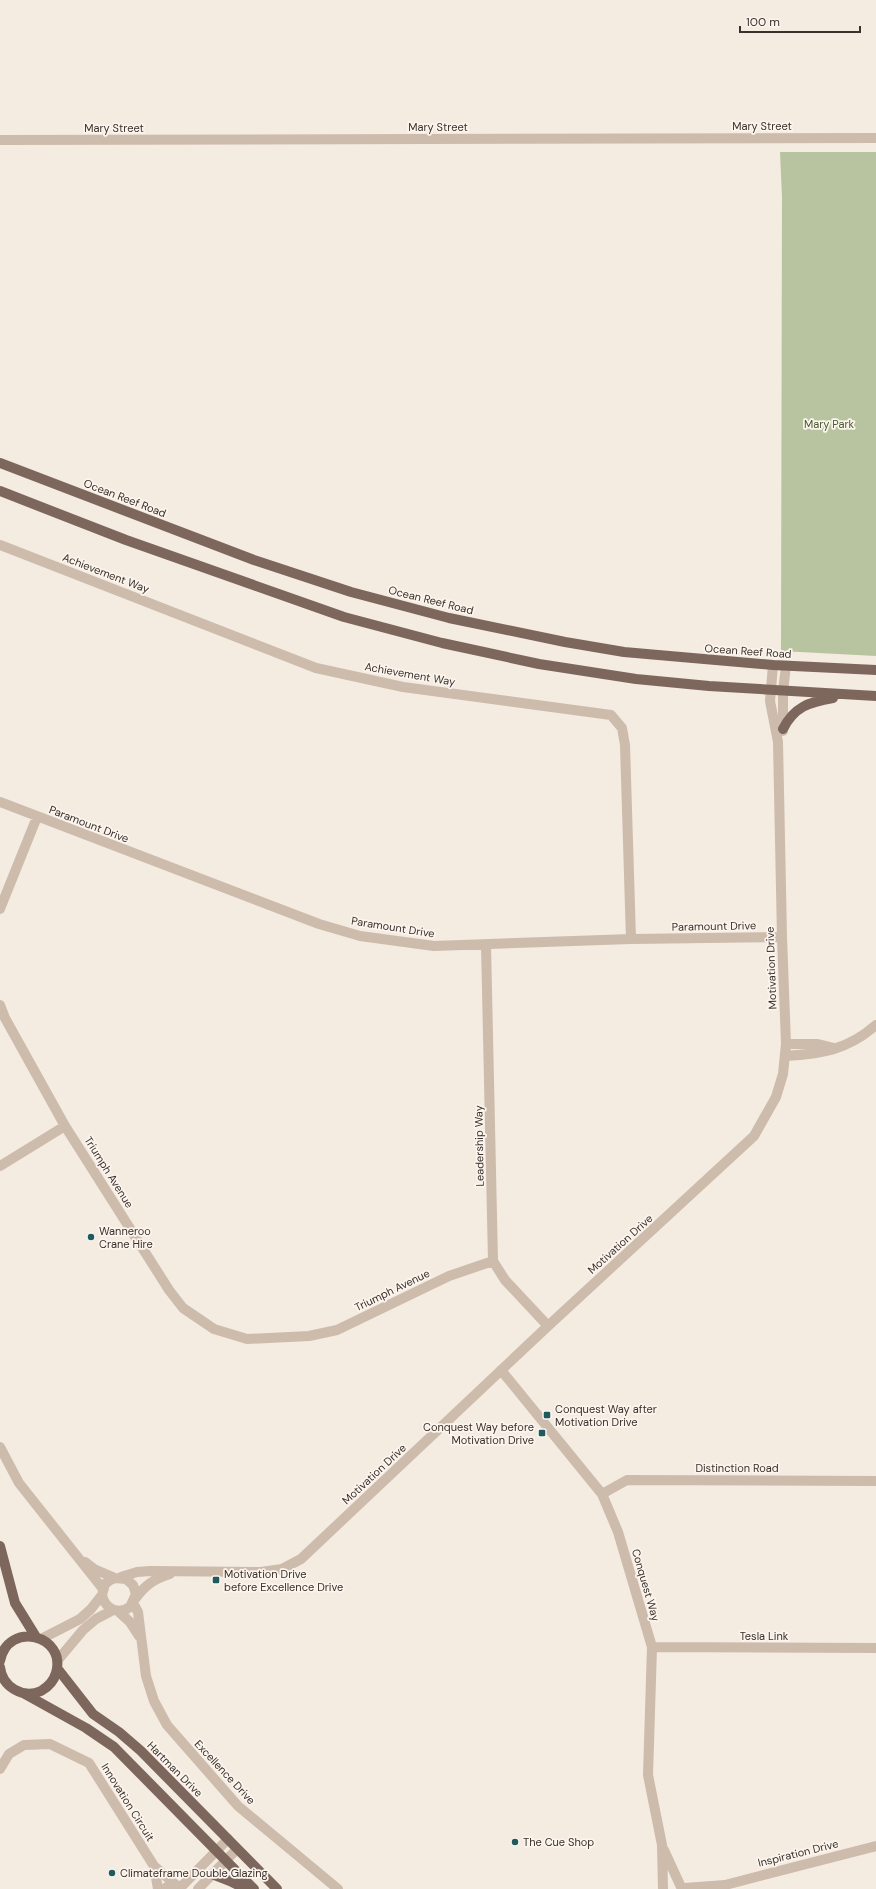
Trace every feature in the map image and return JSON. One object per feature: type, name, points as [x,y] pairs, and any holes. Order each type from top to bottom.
[{"type":"main road","name":"Ocean Reef Road","points":[[0,463],[254,560],[351,592],[449,618],[631,653],[786,666],[876,670]]},
{"type":"main road","points":[[2,492],[126,540],[344,617],[442,644],[539,664],[636,678],[709,686],[876,696]]},
{"type":"main road","points":[[783,729],[789,718],[804,706],[817,701],[854,695]]},
{"type":"main road","points":[[0,1546],[15,1603],[39,1638]]},
{"type":"main road","points":[[0,1656],[4,1649],[15,1639],[22,1637],[39,1638]]},
{"type":"main road","name":"Hartman Drive","points":[[39,1638],[49,1644],[55,1652],[57,1665],[93,1714],[119,1732],[141,1751],[277,1889]]},
{"type":"main road","points":[[23,1693],[32,1693],[45,1688],[54,1677],[57,1665]]},
{"type":"main road","points":[[0,1667],[6,1682],[16,1691],[23,1693],[76,1722],[114,1747],[254,1889]]},
{"type":"main road","points":[[212,1874],[230,1880],[246,1889]]},
{"type":"street","name":"Mary Street","points":[[0,140],[876,138]]},
{"type":"street","name":"Achievement Way","points":[[0,545],[316,668],[403,686],[611,715],[622,728],[625,746],[631,939]]},
{"type":"street","name":"Motivation Drive","points":[[118,1577],[144,1571],[261,1572],[282,1569],[301,1559],[548,1326],[754,1136],[776,1097],[783,1074],[786,1044],[778,742],[771,707],[770,690],[773,665]]},
{"type":"street","name":"Motivation Drive","points":[[778,742],[783,729],[783,691],[786,666]]},
{"type":"street","name":"Paramount Drive","points":[[0,802],[319,924],[360,936],[434,946],[631,939],[782,937]]},
{"type":"street","points":[[0,909],[37,817]]},
{"type":"street","name":"Leadership Way","points":[[486,945],[494,1261],[504,1280],[548,1326]]},
{"type":"street","name":"Triumph Avenue","points":[[0,1004],[4,1018],[66,1126],[169,1290],[183,1308],[214,1329],[247,1339],[309,1336],[337,1330],[448,1276],[494,1261]]},
{"type":"street","points":[[785,1056],[818,1054],[852,1043],[876,1025]]},
{"type":"street","points":[[786,1044],[818,1044],[834,1048]]},
{"type":"street","points":[[0,1166],[66,1126]]},
{"type":"street","name":"Conquest Way","points":[[501,1370],[602,1494],[618,1532],[652,1647],[648,1775],[662,1845],[664,1889]]},
{"type":"street","points":[[0,1447],[19,1483],[79,1558],[102,1592],[105,1604],[116,1610]]},
{"type":"street","name":"Distinction Road","points":[[602,1494],[627,1480],[876,1481]]},
{"type":"street","points":[[57,1665],[83,1630],[96,1619],[116,1610],[126,1609],[134,1601],[136,1594],[133,1585],[126,1579],[94,1569],[79,1558]]},
{"type":"street","name":"Motivation Drive","points":[[134,1601],[145,1586],[152,1581],[178,1571]]},
{"type":"street","points":[[39,1638],[80,1619],[91,1609],[102,1592],[105,1584],[118,1577]]},
{"type":"street","name":"Excellence Drive","points":[[134,1601],[138,1612],[140,1640],[146,1676],[154,1701],[167,1725],[238,1806],[338,1889]]},
{"type":"street","name":"Excellence Drive","points":[[116,1610],[134,1627],[140,1640]]},
{"type":"street","name":"Tesla Link","points":[[652,1647],[876,1648]]},
{"type":"street","name":"Innovation Circuit","points":[[0,1769],[9,1754],[24,1745],[50,1744],[89,1763],[154,1866],[181,1886]]},
{"type":"street","points":[[164,1889],[170,1885],[181,1886],[228,1839]]},
{"type":"street","name":"Conquest Way","points":[[662,1845],[684,1888]]},
{"type":"street","name":"Inspiration Drive","points":[[664,1889],[674,1886],[684,1888],[721,1887],[876,1846]]},
{"type":"street","points":[[198,1889],[237,1848]]},
{"type":"street","name":"Innovation Circuit","points":[[154,1866],[158,1889]]},
{"type":"green space","name":"Mary Park","points":[[780,152],[876,152],[876,656],[781,651],[782,197]]},
{"type":"place","name":"Wanneroo Crane Hire","points":[[91,1237]]},
{"type":"place","name":"Conquest Way after Motivation Drive","points":[[547,1415]]},
{"type":"place","name":"Conquest Way before Motivation Drive","points":[[542,1433]]},
{"type":"place","name":"Motivation Drive before Excellence Drive","points":[[216,1580]]},
{"type":"place","name":"The Cue Shop","points":[[515,1842]]},
{"type":"place","name":"Climateframe Double Glazing","points":[[112,1873]]}]
